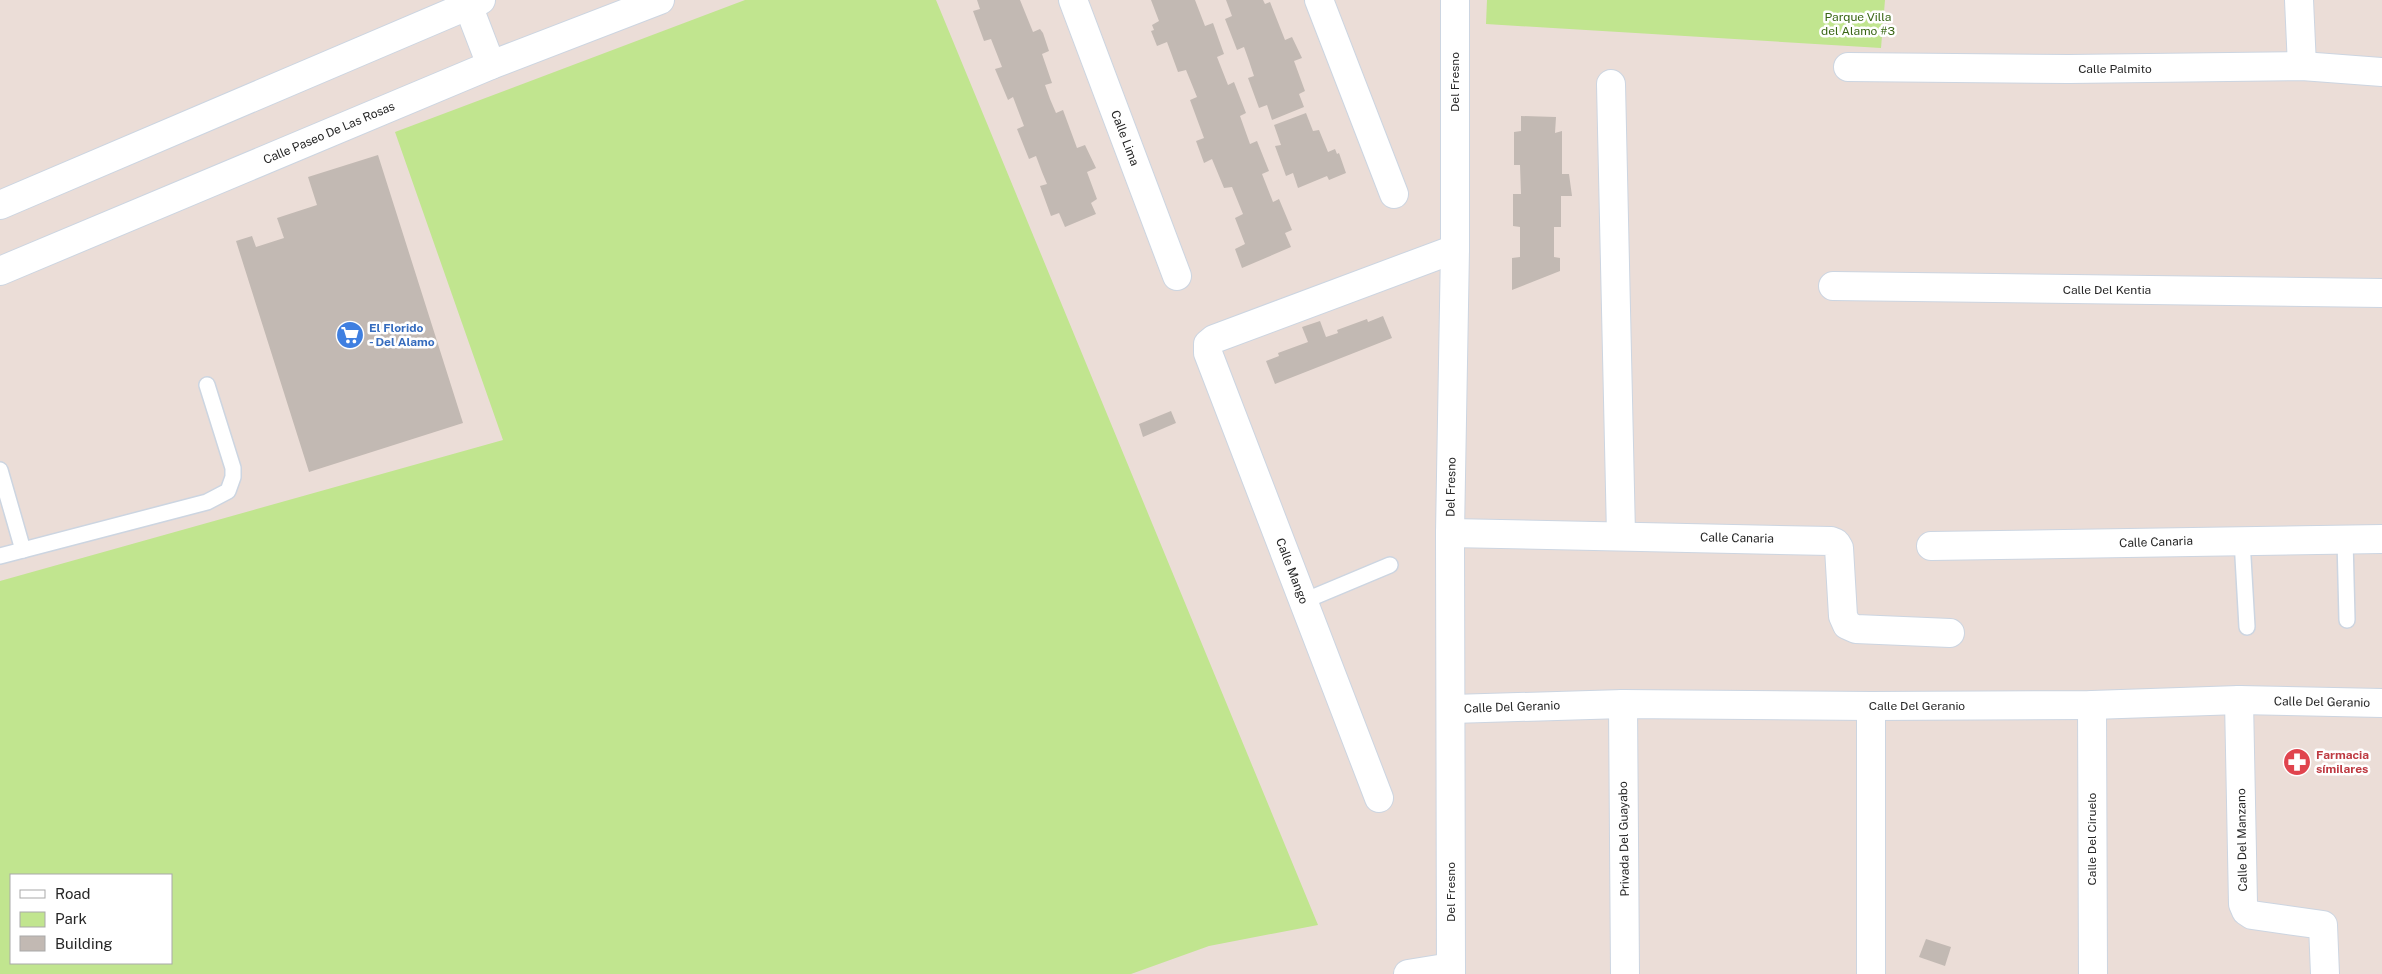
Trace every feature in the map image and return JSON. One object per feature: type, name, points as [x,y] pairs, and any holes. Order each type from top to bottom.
[{"type":"street","name":"Calle Paseo De Las Rosas","points":[[0,271],[491,65],[660,0]]},
{"type":"street","name":"Calle Lima","points":[[1073,0],[1177,276]]},
{"type":"street","points":[[1319,0],[1394,194]]},
{"type":"street","name":"Del Fresno","points":[[1451,970],[1452,709],[1450,533],[1455,0]]},
{"type":"street","points":[[2299,0],[2302,66]]},
{"type":"street","points":[[0,205],[474,3],[491,65]]},
{"type":"street","name":"Calle Palmito","points":[[1848,67],[2069,69],[2302,66],[2382,72]]},
{"type":"street","points":[[1611,84],[1621,535]]},
{"type":"street","name":"Calle Mango","points":[[1379,798],[1208,353],[1208,344],[1214,339],[1454,249]]},
{"type":"street","name":"Calle Del Kentia","points":[[1833,286],[2382,293]]},
{"type":"street","name":"Calle Canaria","points":[[1450,533],[1621,535],[1831,541],[1836,543],[1838,548],[1844,616],[1847,625],[1856,629],[1950,633]]},
{"type":"street","name":"Calle Canaria","points":[[1930,546],[2382,539]]},
{"type":"street","name":"Calle Del Geranio","points":[[1452,709],[1622,704],[2092,705],[2240,700],[2382,704]]},
{"type":"street","name":"Calle Del Manzano","points":[[2240,700],[2243,904],[2246,911],[2252,915],[2323,925],[2325,974]]},
{"type":"street","name":"Privada Del Guayabo","points":[[1622,704],[1625,974]]},
{"type":"street","name":"Calle Del Ciruelo","points":[[2092,705],[2093,974]]},
{"type":"street","points":[[1870,706],[1871,974]]},
{"type":"street","points":[[1408,974],[1451,970]]},
{"type":"lane","points":[[0,556],[207,502],[228,491],[233,477],[233,468],[207,386]]},
{"type":"lane","points":[[0,470],[23,550]]},
{"type":"lane","points":[[2345,539],[2347,620]]},
{"type":"lane","points":[[2242,540],[2247,627]]},
{"type":"lane","points":[[1304,601],[1390,565]]},
{"type":"green space","points":[[745,0],[936,0],[1318,925],[1209,946],[1131,974],[0,974],[0,581],[503,440],[395,132]]},
{"type":"green space","name":"Parque Villa del Alamo #3","points":[[1487,0],[1885,0],[1881,48],[1486,24]]},
{"type":"building","points":[[977,0],[1020,0],[1033,32],[1040,29],[1043,33],[1049,51],[1042,54],[1052,83],[1045,85],[1050,99],[1056,113],[1063,110],[1077,148],[1085,145],[1096,168],[1087,172],[1097,199],[1091,203],[1096,214],[1065,227],[1059,213],[1051,216],[1040,186],[1047,184],[1036,156],[1029,159],[1017,129],[1024,126],[1013,97],[1008,100],[995,69],[1002,67],[991,39],[984,41],[973,11],[980,9]]},
{"type":"building","points":[[1151,0],[1195,0],[1205,26],[1213,23],[1224,54],[1217,57],[1228,85],[1234,82],[1246,113],[1240,116],[1250,144],[1257,141],[1269,171],[1262,174],[1273,202],[1279,199],[1292,230],[1285,233],[1291,247],[1242,268],[1235,249],[1245,244],[1235,218],[1243,214],[1232,187],[1224,188],[1212,159],[1204,163],[1196,141],[1204,138],[1190,100],[1197,97],[1186,70],[1178,72],[1167,42],[1157,46],[1151,31],[1154,30],[1152,25],[1159,21]]},
{"type":"building","points":[[1226,0],[1263,0],[1265,4],[1270,2],[1285,40],[1292,37],[1302,58],[1294,61],[1305,91],[1299,94],[1304,107],[1272,120],[1267,105],[1259,108],[1248,78],[1254,76],[1244,47],[1237,50],[1225,19],[1232,16]]},
{"type":"building","points":[[1306,113],[1313,131],[1319,130],[1328,152],[1335,149],[1337,154],[1339,153],[1346,173],[1329,180],[1327,176],[1298,188],[1293,173],[1286,176],[1275,146],[1281,145],[1274,125]]},
{"type":"building","points":[[1521,116],[1556,117],[1555,133],[1562,131],[1562,174],[1569,174],[1572,196],[1561,196],[1561,227],[1554,227],[1554,257],[1560,258],[1560,271],[1512,290],[1512,258],[1520,257],[1520,227],[1513,226],[1513,194],[1521,194],[1520,165],[1514,165],[1514,132],[1521,131]]},
{"type":"building","name":"El Florido - Del Alamo","points":[[378,155],[463,423],[309,472],[236,241],[252,236],[256,247],[284,238],[277,218],[317,205],[308,177]]},
{"type":"building","points":[[1383,316],[1392,338],[1275,384],[1266,361],[1279,356],[1278,353],[1308,342],[1302,327],[1320,321],[1326,337],[1338,333],[1337,330],[1367,319],[1368,322]]},
{"type":"building","points":[[1171,411],[1176,423],[1143,437],[1139,424]]},
{"type":"building","points":[[1926,939],[1951,947],[1945,966],[1919,957]]},
{"type":"place","name":"El Florido - Del Alamo","points":[[350,335]]},
{"type":"place","name":"Farmacia símilares","points":[[2297,762]]}]
